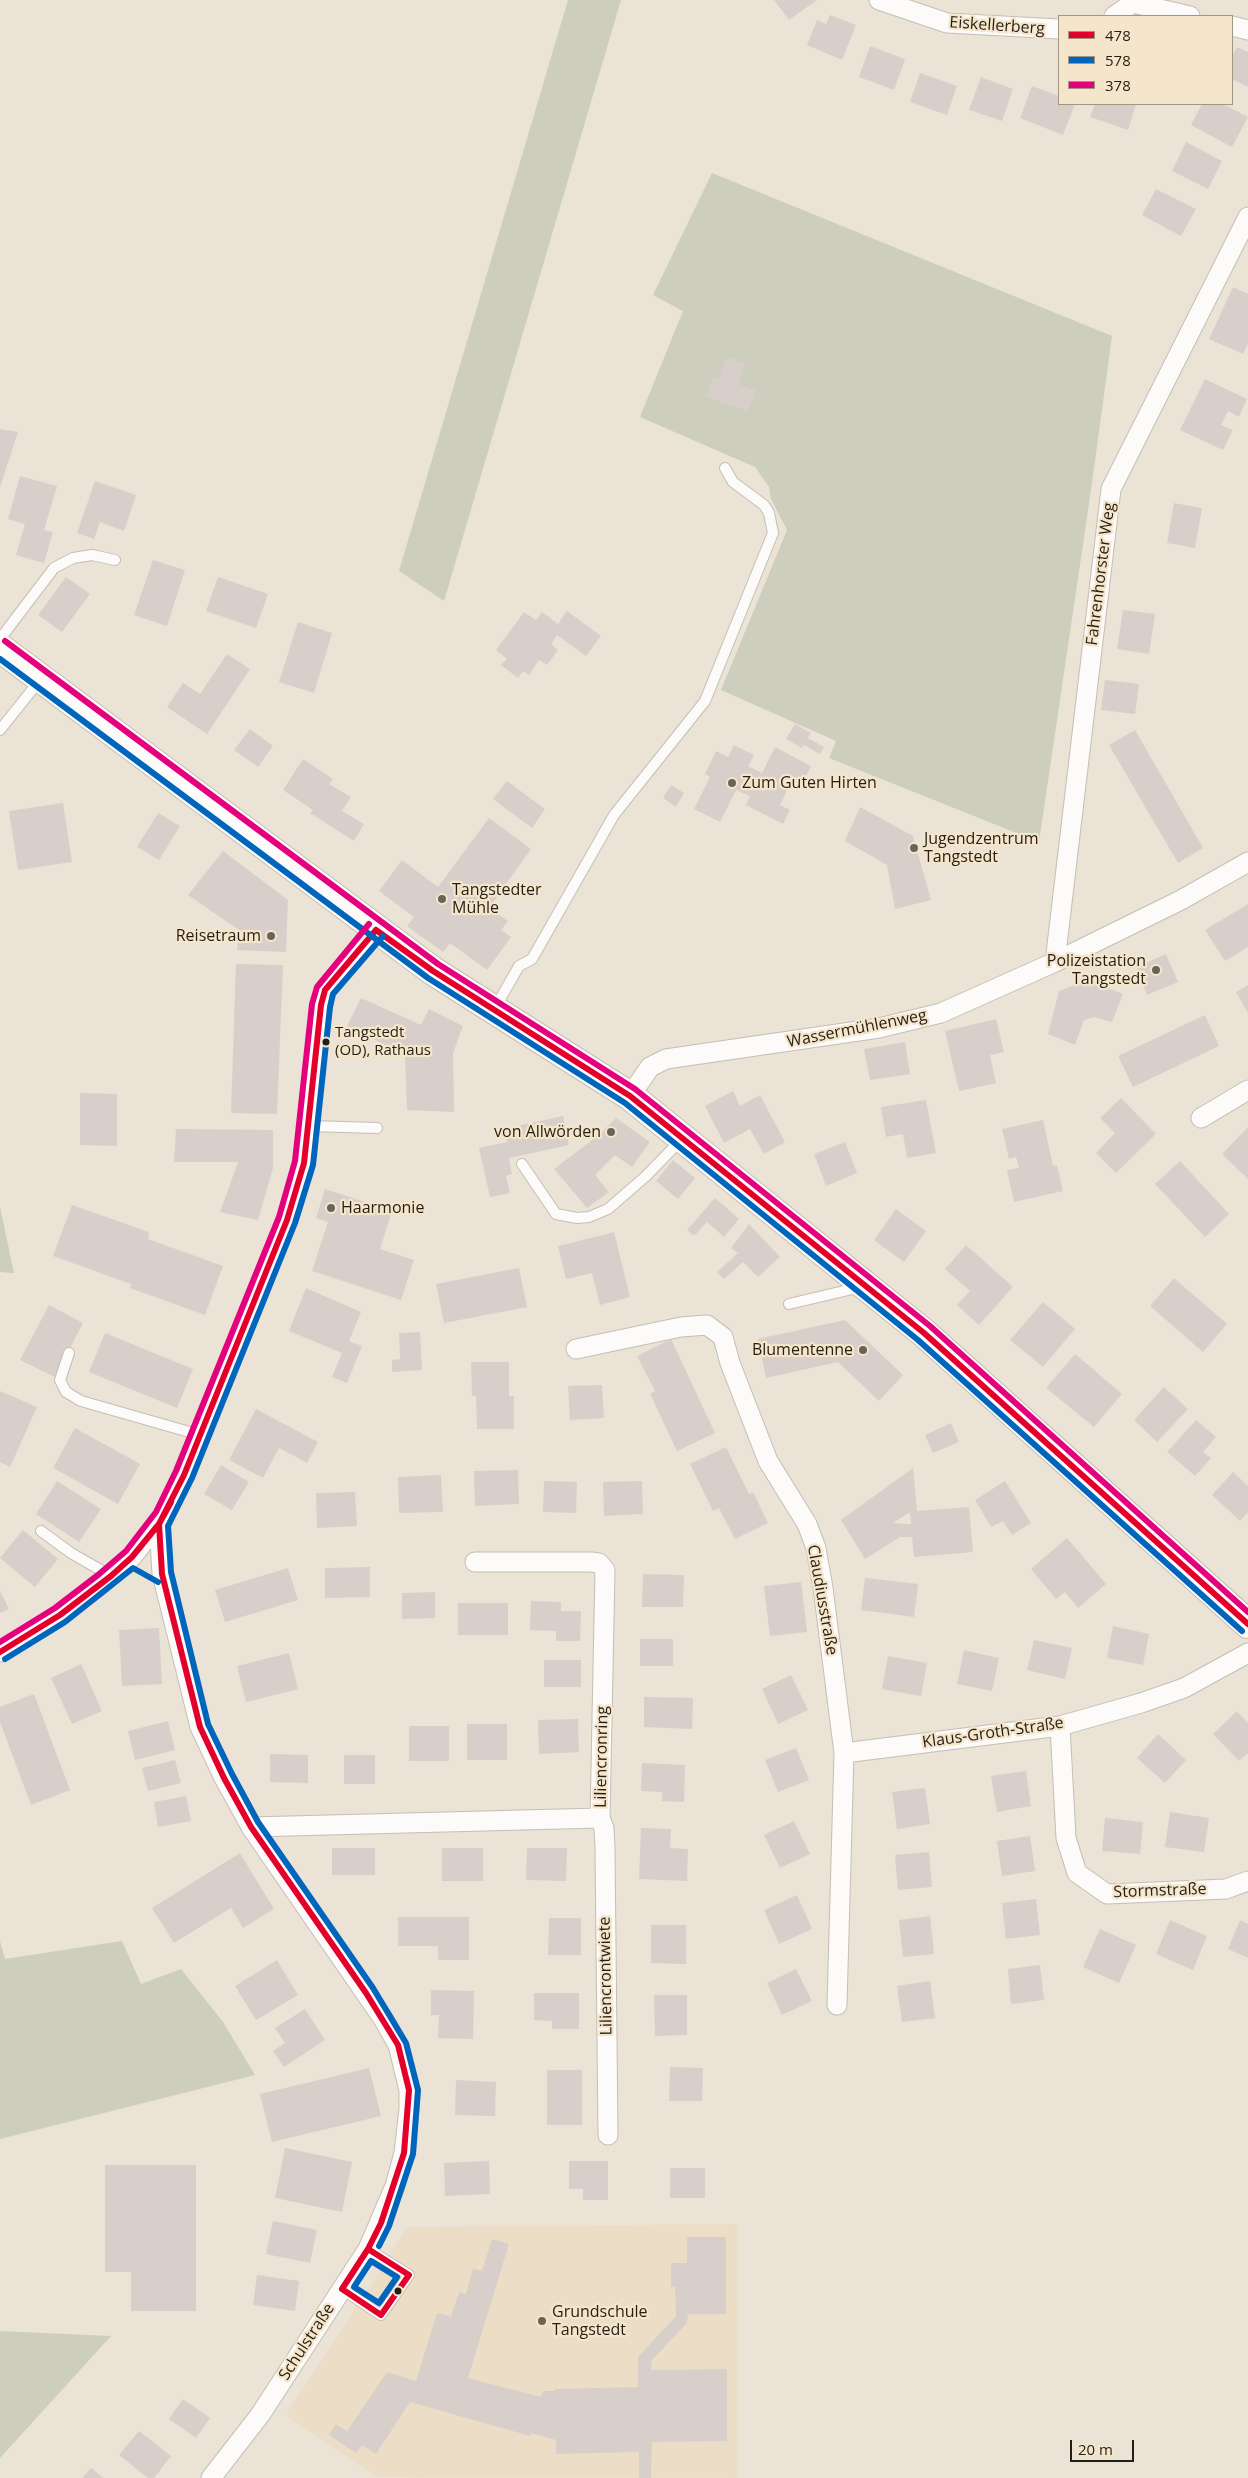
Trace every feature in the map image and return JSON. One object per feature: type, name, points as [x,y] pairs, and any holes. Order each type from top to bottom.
[{"type":"street","name":"Eiskellerberg","points":[[879,0],[947,23],[1058,29]]},
{"type":"street","points":[[1115,15],[1134,1],[1186,15]]},
{"type":"street","points":[[1233,26],[1248,30]]},
{"type":"street","name":"Fahrenhorster Weg","points":[[1055,962],[1111,490],[1248,217]]},
{"type":"street","points":[[0,648],[42,677],[433,971],[630,1096],[924,1333],[1248,1624]]},
{"type":"street","name":"Wassermühlenweg","points":[[630,1096],[650,1067],[666,1058],[800,1041],[879,1028],[941,1013],[1055,962],[1180,900],[1248,862]]},
{"type":"street","points":[[0,1652],[60,1615],[111,1576],[132,1557],[159,1524],[184,1475],[287,1220],[304,1163],[321,1005],[326,990],[376,930]]},
{"type":"street","points":[[1201,1118],[1248,1090]]},
{"type":"street","name":"Claudiusstraße","points":[[576,1349],[681,1327],[707,1325],[723,1337],[730,1363],[768,1461],[806,1524],[816,1548],[824,1588],[844,1753],[837,2005]]},
{"type":"street","name":"Schulstraße","points":[[159,1524],[162,1574],[200,1727],[224,1778],[251,1827],[384,2020],[398,2045],[404,2067],[410,2109],[404,2153],[395,2186],[368,2249],[260,2415],[210,2478]]},
{"type":"street","points":[[132,1557],[162,1574]]},
{"type":"street","name":"Liliencronring","points":[[251,1827],[600,1818],[605,1570],[599,1563],[591,1562],[476,1562]]},
{"type":"street","name":"Klaus-Groth-Straße","points":[[844,1753],[1060,1726],[1141,1703],[1184,1688],[1248,1653]]},
{"type":"street","name":"Stormstraße","points":[[1060,1726],[1066,1838],[1077,1873],[1107,1894],[1226,1889],[1248,1881]]},
{"type":"street","name":"Liliencrontwiete","points":[[600,1818],[604,1828],[605,1848],[608,2134]]},
{"type":"lane","points":[[495,1009],[519,966],[532,959],[614,815],[705,701],[773,533],[769,513],[764,505],[733,482],[725,468]]},
{"type":"lane","points":[[0,639],[54,568],[73,558],[92,555],[115,560]]},
{"type":"lane","points":[[0,730],[42,677]]},
{"type":"lane","points":[[309,1126],[377,1128]]},
{"type":"lane","points":[[522,1164],[556,1214],[577,1218],[590,1217],[608,1210],[646,1176],[683,1138]]},
{"type":"lane","points":[[789,1304],[866,1286]]},
{"type":"lane","points":[[69,1353],[60,1380],[66,1392],[81,1401],[200,1435]]},
{"type":"lane","points":[[40,1530],[71,1553],[111,1576]]},
{"type":"lane","points":[[342,2289],[381,2315],[409,2275],[368,2249]]},
{"type":"shaded area","name":"Grundschule Tangstedt","points":[[738,2224],[737,2478],[377,2477],[286,2415],[408,2227]]},
{"type":"green space","points":[[568,0],[621,0],[444,601],[399,571]]},
{"type":"green space","points":[[712,173],[1112,336],[1039,842],[829,758],[836,741],[721,690],[787,530],[771,499],[769,487],[755,467],[640,417],[683,311],[653,295]]},
{"type":"green space","points":[[0,1207],[14,1273],[0,1272]]},
{"type":"green space","points":[[0,1941],[5,1959],[122,1941],[141,1984],[181,1969],[223,2022],[255,2075],[0,2139]]},
{"type":"green space","points":[[0,2331],[111,2336],[0,2458]]},
{"type":"building","points":[[774,0],[817,0],[789,20]]},
{"type":"building","points":[[830,15],[856,25],[842,60],[807,45],[817,20],[826,24]]},
{"type":"building","points":[[870,46],[905,59],[894,90],[859,77]]},
{"type":"building","points":[[1237,47],[1248,52],[1248,87],[1233,80],[1233,54]]},
{"type":"building","points":[[920,73],[957,86],[947,115],[910,102]]},
{"type":"building","points":[[981,77],[1013,89],[1002,121],[969,110]]},
{"type":"building","points":[[1032,86],[1058,96],[1058,105],[1075,105],[1063,135],[1020,118]]},
{"type":"building","points":[[1095,105],[1136,105],[1128,130],[1090,117]]},
{"type":"building","points":[[1201,105],[1225,105],[1248,117],[1232,147],[1191,125]]},
{"type":"building","points":[[1186,142],[1222,161],[1208,189],[1172,171]]},
{"type":"building","points":[[1156,189],[1196,209],[1181,236],[1142,215]]},
{"type":"building","points":[[1233,287],[1248,294],[1248,343],[1243,354],[1209,339]]},
{"type":"building","points":[[727,357],[745,363],[738,384],[756,391],[748,411],[706,397],[713,376],[719,379]]},
{"type":"building","points":[[1205,379],[1247,399],[1239,417],[1228,411],[1221,425],[1233,430],[1223,450],[1180,430]]},
{"type":"building","points":[[0,429],[18,432],[0,487]]},
{"type":"building","points":[[20,476],[57,486],[44,530],[53,532],[44,563],[16,555],[25,524],[8,519]]},
{"type":"building","points":[[95,481],[136,495],[124,531],[100,522],[94,539],[77,533]]},
{"type":"building","points":[[1174,503],[1202,508],[1195,548],[1167,543]]},
{"type":"building","points":[[153,560],[185,570],[167,626],[134,615]]},
{"type":"building","points":[[66,577],[90,594],[62,632],[38,615]]},
{"type":"building","points":[[218,577],[268,594],[256,628],[206,611]]},
{"type":"building","points":[[1123,610],[1155,614],[1149,654],[1117,649]]},
{"type":"building","points":[[567,611],[601,636],[586,656],[557,635],[551,644],[558,650],[547,665],[539,660],[529,675],[523,671],[518,678],[501,665],[507,659],[496,650],[524,612],[536,620],[542,612],[558,624]]},
{"type":"building","points":[[298,622],[332,633],[314,693],[279,682]]},
{"type":"building","points":[[227,654],[250,669],[207,734],[167,707],[183,683],[200,694]]},
{"type":"building","points":[[1105,680],[1139,684],[1135,714],[1101,710]]},
{"type":"building","points":[[795,724],[811,733],[808,738],[824,747],[820,754],[804,745],[802,748],[786,739]]},
{"type":"building","points":[[250,729],[273,746],[258,767],[234,750]]},
{"type":"building","points":[[1135,730],[1203,848],[1178,863],[1109,745]]},
{"type":"building","points":[[734,745],[754,755],[748,766],[762,773],[775,747],[811,766],[803,783],[793,778],[780,805],[790,810],[783,824],[746,805],[750,796],[736,790],[720,822],[694,809],[710,777],[705,774],[716,751],[728,757]]},
{"type":"building","points":[[303,759],[333,779],[329,784],[351,797],[342,811],[364,824],[354,841],[310,813],[313,810],[283,790]]},
{"type":"building","points":[[507,781],[545,809],[532,828],[493,799]]},
{"type":"building","points":[[671,785],[684,793],[676,807],[663,798]]},
{"type":"building","points":[[63,803],[72,862],[18,870],[9,811]]},
{"type":"building","points":[[860,807],[913,836],[931,900],[895,909],[887,865],[845,841]]},
{"type":"building","points":[[158,813],[180,826],[159,860],[137,847]]},
{"type":"building","name":"Tangstedter Mühle","points":[[489,818],[531,849],[489,908],[508,921],[501,930],[511,937],[487,970],[450,943],[443,952],[407,926],[414,917],[379,891],[402,860],[438,887]]},
{"type":"building","points":[[223,851],[288,900],[286,952],[237,950],[239,930],[188,895]]},
{"type":"building","points":[[1248,904],[1248,947],[1225,961],[1205,930]]},
{"type":"building","points":[[1166,954],[1178,982],[1147,995],[1136,967]]},
{"type":"building","points":[[236,964],[283,965],[277,1114],[231,1113]]},
{"type":"building","points":[[1088,980],[1123,994],[1112,1022],[1094,1017],[1084,1020],[1075,1045],[1048,1034],[1059,991]]},
{"type":"building","points":[[1248,985],[1248,1013],[1236,992]]},
{"type":"building","points":[[361,998],[421,1025],[429,1009],[463,1026],[453,1053],[454,1112],[407,1110],[405,1055],[347,1026]]},
{"type":"building","points":[[1205,1015],[1219,1046],[1133,1087],[1118,1056]]},
{"type":"building","points":[[996,1019],[1004,1052],[990,1055],[996,1083],[959,1091],[945,1031]]},
{"type":"building","points":[[905,1042],[910,1074],[870,1080],[864,1049]]},
{"type":"building","points":[[733,1091],[740,1106],[760,1095],[785,1142],[764,1154],[750,1129],[724,1143],[705,1106]]},
{"type":"building","points":[[80,1093],[117,1094],[117,1146],[80,1145]]},
{"type":"building","points":[[1121,1098],[1156,1134],[1116,1173],[1096,1153],[1115,1133],[1100,1118]]},
{"type":"building","points":[[926,1100],[936,1153],[907,1158],[903,1134],[886,1137],[881,1107]]},
{"type":"building","points":[[563,1116],[569,1145],[509,1158],[512,1174],[506,1176],[510,1193],[490,1197],[479,1148],[507,1142],[504,1129]]},
{"type":"building","points":[[616,1118],[650,1142],[632,1167],[615,1155],[595,1175],[609,1192],[587,1208],[554,1169],[600,1134]]},
{"type":"building","points":[[1043,1120],[1053,1166],[1057,1165],[1063,1191],[1014,1202],[1007,1170],[1019,1168],[1016,1157],[1009,1159],[1002,1129]]},
{"type":"building","points":[[1248,1127],[1248,1179],[1222,1154]]},
{"type":"building","points":[[176,1129],[273,1130],[273,1168],[258,1220],[220,1212],[238,1162],[174,1162]]},
{"type":"building","points":[[845,1142],[857,1173],[826,1186],[814,1154]]},
{"type":"building","points":[[673,1160],[695,1178],[678,1199],[656,1181]]},
{"type":"building","points":[[1180,1161],[1229,1214],[1205,1237],[1155,1184]]},
{"type":"building","points":[[325,1189],[392,1211],[380,1249],[414,1260],[401,1300],[312,1271],[328,1222],[316,1218]]},
{"type":"building","points":[[715,1198],[739,1219],[724,1237],[707,1222],[694,1236],[687,1230]]},
{"type":"building","points":[[72,1205],[149,1232],[148,1239],[223,1266],[205,1315],[130,1288],[131,1284],[53,1256]]},
{"type":"building","points":[[896,1209],[926,1231],[904,1262],[874,1240]]},
{"type":"building","points":[[749,1224],[780,1257],[758,1277],[743,1262],[724,1279],[717,1272],[738,1253],[731,1248]]},
{"type":"building","points":[[614,1232],[630,1297],[600,1305],[592,1273],[566,1279],[558,1246]]},
{"type":"building","points":[[966,1245],[1013,1287],[979,1325],[957,1305],[970,1291],[945,1269]]},
{"type":"building","points":[[519,1268],[527,1307],[444,1323],[436,1284]]},
{"type":"building","points":[[1174,1278],[1227,1324],[1203,1352],[1150,1306]]},
{"type":"building","points":[[306,1288],[361,1312],[349,1341],[362,1346],[347,1383],[332,1377],[342,1353],[289,1331]]},
{"type":"building","points":[[1043,1302],[1075,1329],[1043,1367],[1010,1340]]},
{"type":"building","points":[[49,1305],[83,1323],[55,1377],[20,1360]]},
{"type":"building","points":[[845,1320],[903,1375],[879,1401],[838,1362],[766,1378],[758,1339]]},
{"type":"building","points":[[420,1332],[422,1370],[392,1372],[392,1360],[400,1359],[399,1333]]},
{"type":"building","points":[[105,1333],[193,1369],[177,1408],[89,1372]]},
{"type":"building","points":[[671,1339],[715,1433],[677,1451],[650,1394],[655,1391],[637,1356]]},
{"type":"building","points":[[1075,1354],[1122,1394],[1094,1427],[1046,1388]]},
{"type":"building","points":[[471,1362],[509,1362],[509,1396],[514,1396],[514,1429],[477,1429],[476,1396],[472,1396]]},
{"type":"building","points":[[602,1385],[604,1418],[570,1420],[568,1386]]},
{"type":"building","points":[[1164,1387],[1188,1409],[1157,1442],[1134,1420]]},
{"type":"building","points":[[0,1391],[37,1407],[10,1467],[0,1462]]},
{"type":"building","points":[[256,1409],[318,1442],[307,1463],[279,1448],[263,1478],[229,1460]]},
{"type":"building","points":[[1196,1420],[1216,1437],[1203,1452],[1211,1458],[1195,1476],[1167,1452]]},
{"type":"building","points":[[951,1423],[959,1442],[933,1453],[925,1435]]},
{"type":"building","points":[[75,1428],[140,1464],[118,1504],[53,1468]]},
{"type":"building","points":[[726,1447],[749,1494],[753,1492],[768,1523],[735,1539],[719,1508],[713,1511],[690,1464]]},
{"type":"building","points":[[221,1465],[249,1482],[232,1510],[204,1494]]},
{"type":"building","points":[[913,1468],[917,1511],[969,1507],[973,1552],[914,1557],[912,1537],[900,1537],[865,1559],[841,1520]],"holes":[[[910,1512],[911,1524],[893,1523]]]},
{"type":"building","points":[[518,1470],[519,1504],[475,1506],[474,1471]]},
{"type":"building","points":[[1233,1472],[1248,1486],[1248,1512],[1240,1521],[1212,1495]]},
{"type":"building","points":[[441,1475],[443,1512],[399,1513],[398,1477]]},
{"type":"building","points":[[57,1481],[101,1509],[79,1542],[36,1514]]},
{"type":"building","points":[[544,1481],[577,1482],[576,1513],[543,1512]]},
{"type":"building","points":[[642,1481],[643,1514],[604,1516],[603,1482]]},
{"type":"building","points":[[1005,1481],[1031,1523],[1012,1535],[1003,1521],[991,1527],[975,1500]]},
{"type":"building","points":[[355,1492],[357,1526],[317,1528],[316,1493]]},
{"type":"building","points":[[23,1530],[58,1559],[35,1587],[0,1558]]},
{"type":"building","points":[[1067,1538],[1106,1584],[1078,1608],[1065,1592],[1056,1599],[1031,1569]]},
{"type":"building","points":[[370,1567],[370,1597],[325,1598],[325,1568]]},
{"type":"building","points":[[288,1568],[298,1600],[225,1622],[215,1590]]},
{"type":"building","points":[[643,1574],[684,1575],[683,1607],[642,1607]]},
{"type":"building","points":[[865,1578],[918,1584],[914,1617],[861,1610]]},
{"type":"building","points":[[801,1582],[807,1632],[770,1636],[764,1586]]},
{"type":"building","points":[[0,1591],[9,1609],[0,1613]]},
{"type":"building","points":[[435,1592],[435,1618],[402,1619],[402,1593]]},
{"type":"building","points":[[531,1601],[561,1602],[561,1611],[581,1611],[580,1641],[556,1641],[556,1631],[530,1630]]},
{"type":"building","points":[[458,1603],[508,1603],[508,1635],[458,1635]]},
{"type":"building","points":[[1113,1626],[1149,1634],[1143,1665],[1107,1658]]},
{"type":"building","points":[[159,1628],[162,1684],[122,1686],[119,1630]]},
{"type":"building","points":[[640,1639],[673,1639],[673,1666],[640,1666]]},
{"type":"building","points":[[1034,1640],[1072,1648],[1065,1679],[1027,1670]]},
{"type":"building","points":[[964,1650],[999,1658],[992,1691],[957,1684]]},
{"type":"building","points":[[289,1653],[298,1689],[246,1702],[237,1666]]},
{"type":"building","points":[[888,1656],[927,1663],[921,1696],[882,1689]]},
{"type":"building","points":[[544,1660],[581,1660],[581,1687],[544,1687]]},
{"type":"building","points":[[81,1664],[102,1711],[72,1724],[51,1678]]},
{"type":"building","points":[[791,1675],[808,1710],[778,1724],[762,1689]]},
{"type":"building","points":[[34,1694],[70,1790],[31,1805],[0,1722],[0,1707]]},
{"type":"building","points":[[644,1697],[693,1698],[692,1729],[644,1727]]},
{"type":"building","points":[[1237,1711],[1248,1723],[1248,1753],[1239,1761],[1213,1734]]},
{"type":"building","points":[[578,1719],[579,1752],[539,1754],[538,1720]]},
{"type":"building","points":[[168,1721],[175,1750],[135,1760],[128,1731]]},
{"type":"building","points":[[467,1724],[507,1724],[507,1760],[467,1760]]},
{"type":"building","points":[[409,1726],[449,1726],[449,1761],[409,1761]]},
{"type":"building","points":[[1158,1734],[1186,1760],[1165,1783],[1137,1758]]},
{"type":"building","points":[[796,1748],[809,1780],[778,1792],[765,1760]]},
{"type":"building","points":[[270,1754],[308,1755],[308,1783],[270,1782]]},
{"type":"building","points":[[344,1755],[375,1755],[375,1784],[344,1784]]},
{"type":"building","points":[[175,1760],[181,1783],[148,1791],[142,1768]]},
{"type":"building","points":[[642,1763],[685,1765],[684,1802],[662,1801],[662,1792],[641,1791]]},
{"type":"building","points":[[1026,1771],[1031,1806],[997,1812],[991,1776]]},
{"type":"building","points":[[925,1788],[930,1824],[897,1829],[892,1792]]},
{"type":"building","points":[[186,1796],[191,1821],[158,1827],[154,1802]]},
{"type":"building","points":[[1170,1812],[1209,1818],[1204,1852],[1165,1847]]},
{"type":"building","points":[[1105,1818],[1143,1822],[1140,1854],[1102,1851]]},
{"type":"building","points":[[794,1821],[810,1854],[780,1868],[764,1835]]},
{"type":"building","points":[[641,1828],[671,1829],[670,1848],[688,1849],[687,1881],[639,1879]]},
{"type":"building","points":[[1030,1836],[1035,1871],[1002,1876],[997,1841]]},
{"type":"building","points":[[332,1848],[375,1848],[375,1875],[332,1875]]},
{"type":"building","points":[[442,1848],[483,1848],[483,1881],[442,1881]]},
{"type":"building","points":[[527,1848],[567,1848],[566,1881],[526,1880]]},
{"type":"building","points":[[929,1852],[932,1887],[898,1890],[895,1855]]},
{"type":"building","points":[[240,1853],[274,1909],[243,1928],[231,1908],[174,1943],[152,1908]]},
{"type":"building","points":[[797,1895],[812,1929],[779,1944],[764,1910]]},
{"type":"building","points":[[1036,1899],[1040,1935],[1006,1939],[1002,1903]]},
{"type":"building","points":[[930,1916],[934,1954],[903,1957],[899,1920]]},
{"type":"building","points":[[398,1917],[469,1917],[469,1960],[438,1960],[438,1946],[398,1946]]},
{"type":"building","points":[[549,1918],[581,1918],[581,1955],[548,1955]]},
{"type":"building","points":[[1170,1920],[1207,1936],[1193,1970],[1156,1954]]},
{"type":"building","points":[[1240,1920],[1248,1924],[1248,1958],[1228,1949]]},
{"type":"building","points":[[651,1925],[686,1925],[686,1964],[651,1963]]},
{"type":"building","points":[[1100,1929],[1136,1945],[1119,1983],[1083,1967]]},
{"type":"building","points":[[277,1960],[298,1995],[256,2020],[235,1986]]},
{"type":"building","points":[[1040,1965],[1044,2000],[1011,2004],[1008,1969]]},
{"type":"building","points":[[796,1969],[812,2001],[782,2015],[767,1983]]},
{"type":"building","points":[[930,1981],[935,2018],[902,2022],[897,1986]]},
{"type":"building","points":[[431,1990],[474,1991],[473,2039],[438,2038],[439,2015],[431,2015]]},
{"type":"building","points":[[534,1993],[579,1993],[579,2029],[552,2029],[552,2021],[534,2020]]},
{"type":"building","points":[[654,1995],[687,1995],[687,2035],[655,2036]]},
{"type":"building","points":[[305,2009],[325,2040],[284,2067],[273,2051],[285,2043],[275,2028]]},
{"type":"building","points":[[670,2067],[703,2068],[702,2101],[669,2101]]},
{"type":"building","points":[[369,2068],[381,2116],[272,2142],[260,2094]]},
{"type":"building","points":[[547,2070],[582,2070],[582,2125],[547,2125]]},
{"type":"building","points":[[456,2080],[496,2082],[495,2116],[455,2115]]},
{"type":"building","points":[[285,2148],[352,2162],[342,2212],[275,2198]]},
{"type":"building","points":[[489,2161],[490,2194],[445,2196],[444,2163]]},
{"type":"building","points":[[569,2161],[608,2161],[608,2200],[583,2200],[583,2189],[569,2189]]},
{"type":"building","points":[[105,2165],[196,2165],[196,2311],[131,2311],[131,2272],[105,2272]]},
{"type":"building","points":[[670,2168],[705,2168],[705,2198],[670,2198]]},
{"type":"building","points":[[273,2221],[317,2230],[310,2263],[266,2254]]},
{"type":"building","points":[[687,2237],[726,2237],[726,2314],[688,2314],[687,2323],[652,2360],[651,2370],[727,2369],[727,2441],[652,2442],[651,2478],[639,2478],[639,2452],[556,2454],[556,2440],[531,2433],[530,2436],[410,2402],[376,2454],[362,2445],[356,2453],[329,2435],[336,2424],[347,2431],[387,2372],[416,2381],[437,2313],[451,2316],[459,2292],[466,2294],[473,2268],[482,2271],[492,2239],[509,2244],[468,2378],[541,2397],[543,2391],[555,2391],[555,2389],[638,2387],[638,2357],[676,2316],[675,2287],[671,2287],[671,2263],[687,2263]]},
{"type":"building","points":[[257,2275],[299,2281],[295,2311],[253,2305]]},
{"type":"building","points":[[183,2399],[210,2418],[196,2438],[169,2419]]},
{"type":"building","points":[[139,2431],[171,2456],[154,2478],[148,2478],[119,2455]]},
{"type":"building","points":[[91,2468],[103,2478],[82,2478]]},
{"type":"transit line","name":"378","points":[[5,641],[438,964],[635,1089],[930,1326],[1248,1612]]},
{"type":"transit line","name":"578","points":[[0,659],[428,978],[625,1103],[918,1340],[1242,1631]]},
{"type":"transit line","name":"378","points":[[0,1642],[55,1608],[98,1575],[126,1551],[156,1512],[176,1471],[279,1217],[295,1161],[312,1004],[317,987],[369,924]]},
{"type":"transit line","name":"478","points":[[376,930],[433,971],[630,1096],[924,1333],[1248,1624]]},
{"type":"transit line","name":"478","points":[[368,2249],[381,2223],[404,2153],[409,2090],[398,2045],[366,1993],[251,1827],[224,1778],[200,1727],[162,1574],[159,1524],[184,1475],[287,1220],[304,1163],[321,1005],[325,990],[376,930]]},
{"type":"transit line","name":"578","points":[[379,2246],[389,2226],[413,2154],[418,2090],[406,2043],[373,1988],[258,1822],[208,1724],[171,1572],[168,1526],[192,1478],[295,1223],[313,1165],[333,994],[383,936]]},
{"type":"transit line","name":"478","points":[[0,1652],[60,1615],[111,1576],[132,1557],[159,1524],[171,1502]]},
{"type":"transit line","name":"578","points":[[5,1659],[65,1622],[133,1568],[158,1582]]},
{"type":"transit line","name":"478","points":[[368,2249],[409,2275],[381,2315],[342,2289],[368,2249]]},
{"type":"transit line","name":"578","points":[[371,2261],[397,2277],[379,2303],[354,2287],[371,2261]]},
{"type":"place","name":"Zum Guten Hirten","points":[[732,783]]},
{"type":"place","name":"Jugendzentrum Tangstedt","points":[[914,848]]},
{"type":"place","name":"Tangstedter Mühle","points":[[442,899]]},
{"type":"place","name":"Reisetraum","points":[[271,936]]},
{"type":"place","name":"Polizeistation Tangstedt","points":[[1156,970]]},
{"type":"place","name":"Tangstedt (OD), Rathaus","points":[[326,1042]]},
{"type":"place","name":"von Allwörden","points":[[611,1132]]},
{"type":"place","name":"Haarmonie","points":[[331,1208]]},
{"type":"place","name":"Blumentenne","points":[[863,1350]]},
{"type":"place","name":"Grundschule Tangstedt","points":[[542,2321]]}]
